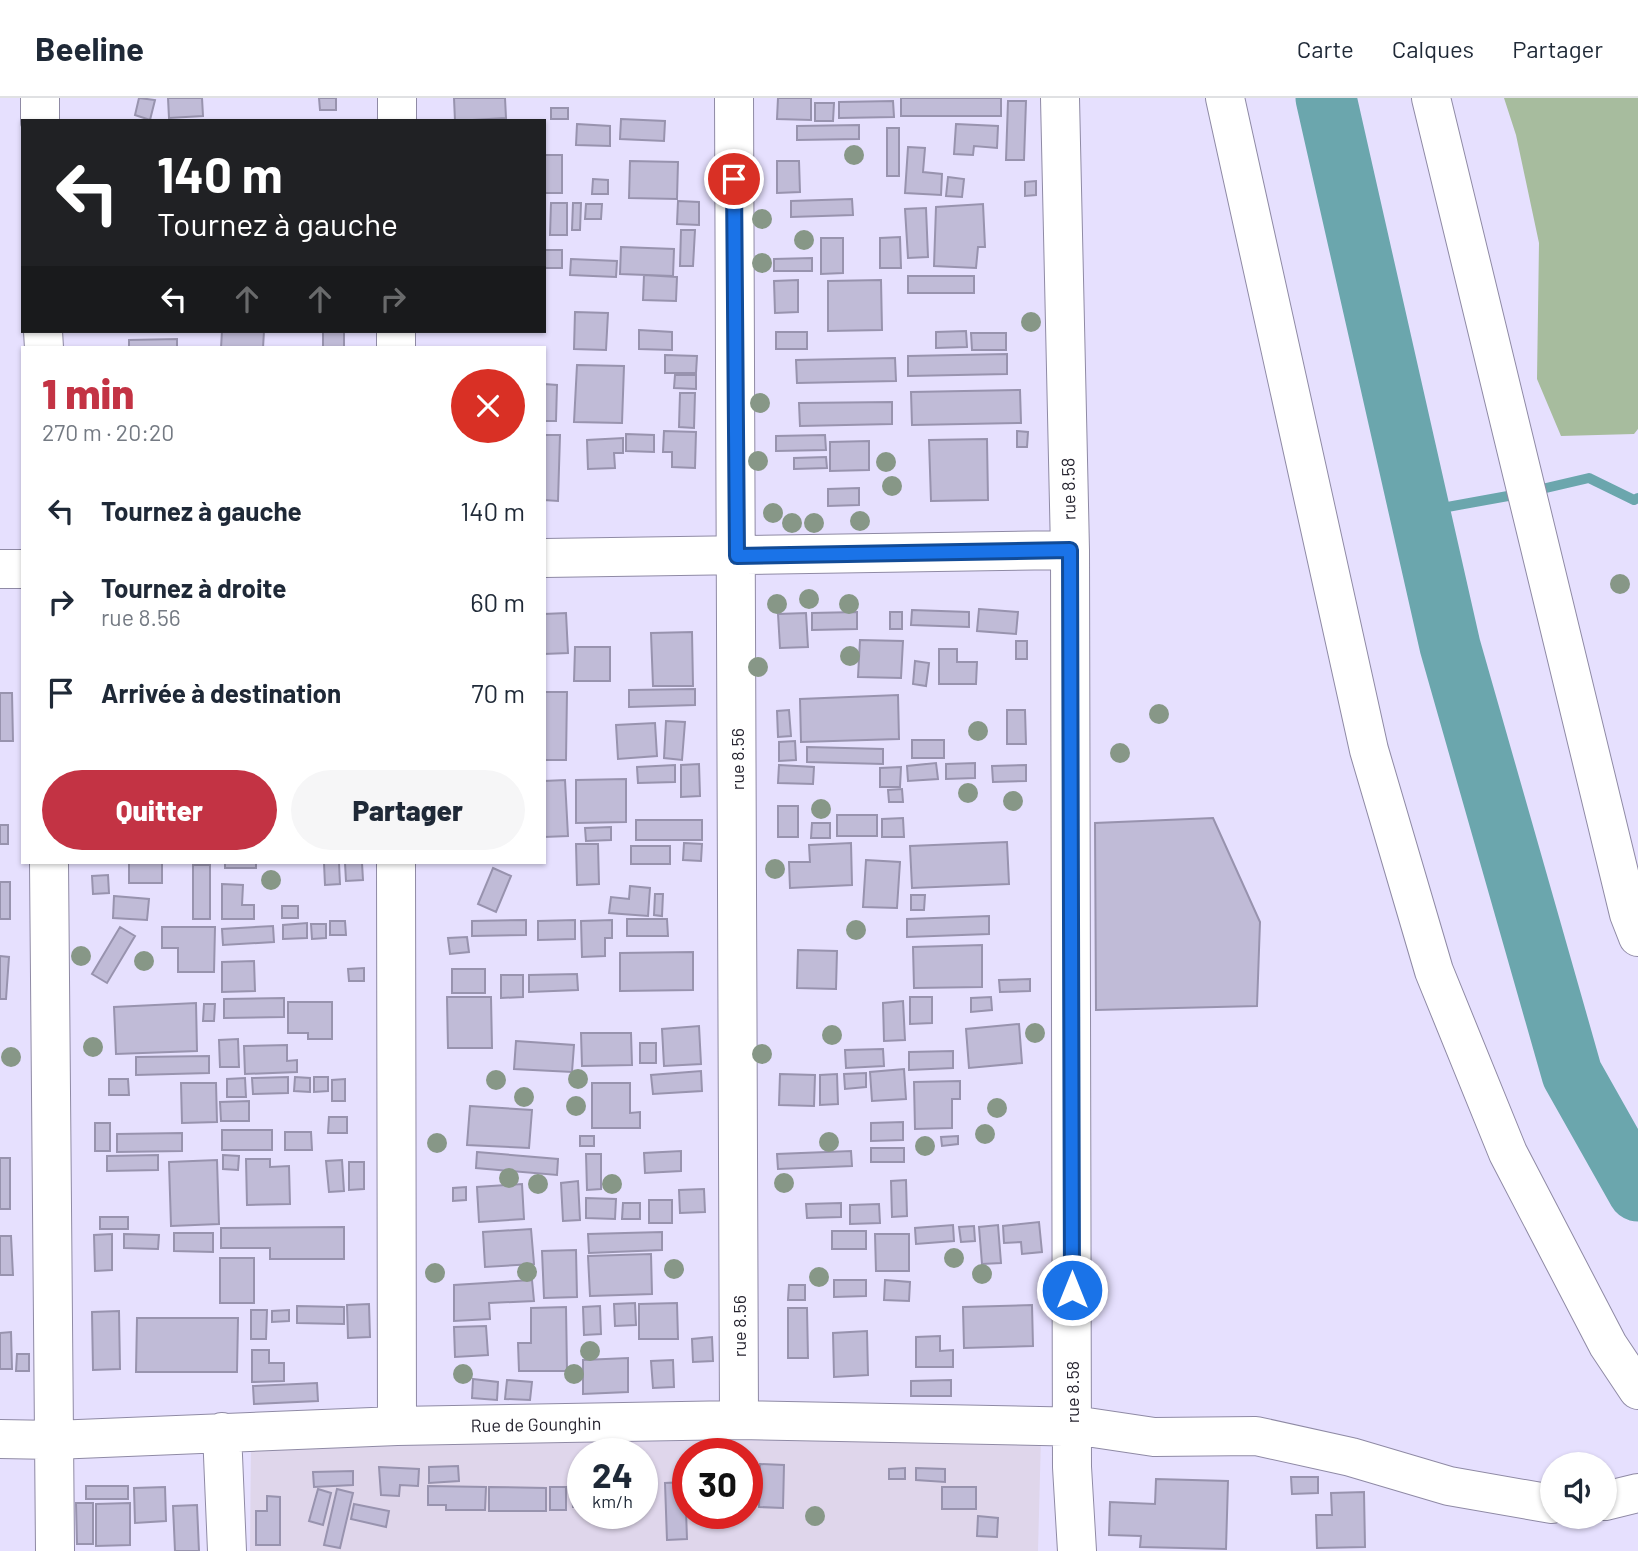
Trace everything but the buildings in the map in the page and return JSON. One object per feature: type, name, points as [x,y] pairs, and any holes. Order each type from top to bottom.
[{"type":"street","points":[[40,98],[40,119]]},
{"type":"street","points":[[397,98],[397,119]]},
{"type":"street","name":"rue 8.56","points":[[734,98],[739,1420]]},
{"type":"street","name":"rue 8.58","points":[[1060,98],[1070,550],[1072,1428],[1077,1551]]},
{"type":"street","points":[[1225,98],[1369,750],[1434,971],[1508,1153],[1608,1345],[1638,1390]]},
{"type":"street","points":[[1432,98],[1556,619],[1629,914],[1638,937]]},
{"type":"street","points":[[546,558],[1070,550]]},
{"type":"street","points":[[0,569],[21,569]]},
{"type":"street","points":[[49,864],[55,1551]]},
{"type":"street","points":[[396,864],[397,1426]]},
{"type":"street","name":"Rue de Gounghin","points":[[0,1439],[54,1440],[397,1426],[739,1420],[1072,1428],[1154,1437],[1256,1436],[1351,1457],[1449,1486],[1540,1502]]},
{"type":"street","points":[[222,1432],[227,1551]]},
{"type":"street","points":[[1617,1497],[1638,1493]]},
{"type":"shaded area","points":[[1041,1437],[1038,1551],[250,1551],[251,1446],[567,1442],[567,1529],[658,1529],[658,1441],[672,1441],[672,1529],[763,1529],[763,1440]]},
{"type":"green space","points":[[1504,98],[1638,98],[1638,429],[1634,434],[1561,436],[1537,379],[1539,243],[1516,135]]},
{"type":"waterway","points":[[1326,98],[1450,646],[1572,1074],[1638,1191]]},
{"type":"waterway","points":[[1546,488],[1589,478],[1634,500],[1638,498]]},
{"type":"waterway","points":[[1420,512],[1508,496]]},
{"type":"route","points":[[734,179],[737,556],[1070,550],[1072,1290]]}]
